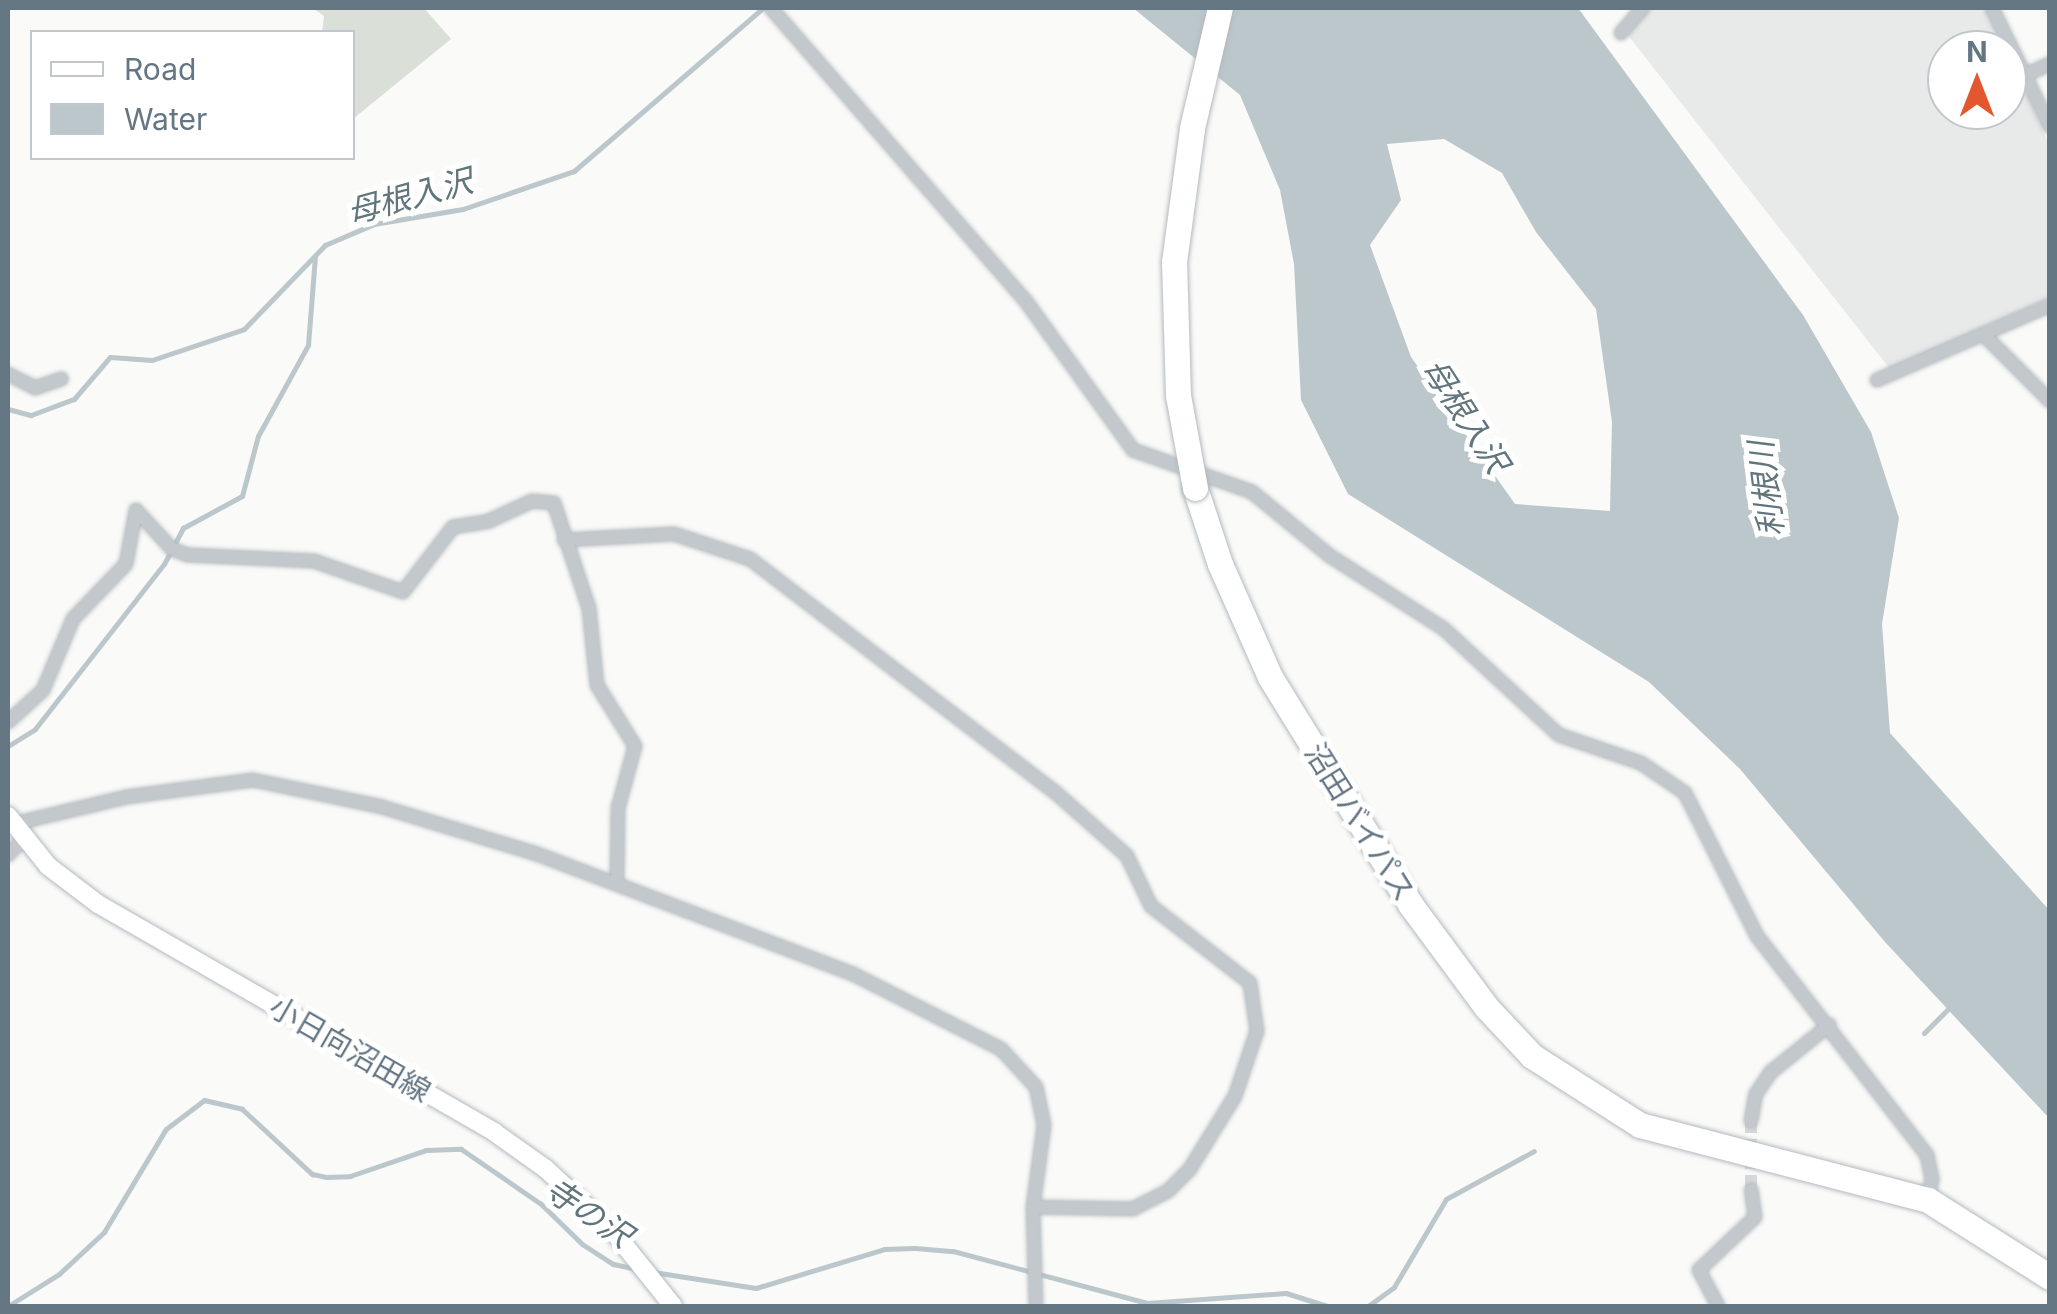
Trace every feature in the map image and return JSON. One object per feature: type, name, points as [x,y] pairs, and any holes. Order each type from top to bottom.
[{"type":"highway","name":"沼田バイパス","points":[[1220,8],[1192,128],[1174,262],[1178,395],[1195,488],[1220,564],[1270,676],[1410,904],[1520,1044],[1569,1083],[1640,1125],[1928,1200],[2050,1277]]},
{"type":"main road","name":"小日向沼田線","points":[[15,826],[48,866],[98,904],[514,1146],[586,1203],[674,1306]]},
{"type":"street","points":[[770,8],[1025,300],[1133,450],[1252,492],[1330,556],[1444,629],[1558,735],[1662,773],[1685,793],[1757,936],[1927,1155],[1932,1174],[1928,1200]]},
{"type":"street","points":[[1622,32],[1643,8]]},
{"type":"street","points":[[2027,74],[2050,64]]},
{"type":"street","points":[[2027,79],[2050,127]]},
{"type":"street","points":[[1877,380],[2050,305]]},
{"type":"street","points":[[1983,334],[2050,400]]},
{"type":"street","points":[[8,374],[35,388],[62,379]]},
{"type":"street","points":[[8,722],[43,690],[73,619],[126,564],[136,510],[172,548],[188,555],[314,561],[392,592],[417,582],[453,526],[489,521],[532,501],[554,503],[589,608],[597,685],[635,746],[618,808],[616,881]]},
{"type":"street","points":[[564,540],[674,534],[750,559],[1042,782],[1127,856],[1151,906],[1250,983],[1256,1031],[1236,1096],[1190,1169],[1168,1192],[1133,1209],[1034,1207]]},
{"type":"street","points":[[8,855],[15,826],[126,797],[253,780],[382,807],[616,881],[853,974],[1001,1049],[1036,1087],[1040,1106],[1034,1207],[1036,1306]]},
{"type":"street","points":[[1751,1121],[1756,1094],[1771,1072],[1830,1026]]},
{"type":"street","points":[[1718,1306],[1698,1270],[1755,1217],[1752,1190]]},
{"type":"shaded area","points":[[313,8],[424,8],[451,39],[355,117],[355,30],[322,30],[324,16]]},
{"type":"shaded area","points":[[1650,8],[1985,8],[1995,30],[1927,30],[1927,130],[2027,130],[2027,97],[2049,144],[2049,298],[1890,369],[1627,34]]},
{"type":"water","name":"利根川","points":[[1133,8],[1578,8],[1803,315],[1871,432],[1899,518],[1882,624],[1890,733],[2049,910],[2049,1118],[1885,942],[1740,769],[1649,682],[1348,494],[1301,400],[1294,264],[1280,190],[1240,95]],"holes":[[[1444,139],[1502,173],[1536,232],[1596,309],[1612,422],[1610,511],[1515,504],[1411,357],[1370,245],[1401,200],[1387,144]]]},
{"type":"waterway","name":"母根入沢","points":[[8,409],[31,415],[74,399],[110,357],[152,360],[244,329],[325,245],[374,224],[463,209],[574,171],[763,8]]},
{"type":"waterway","points":[[8,746],[35,729],[164,564],[183,528],[242,496],[258,436],[308,345],[315,256]]},
{"type":"waterway","name":"寺の沢","points":[[1924,1033],[1950,1007]]},
{"type":"waterway","name":"寺の沢","points":[[8,1306],[59,1274],[104,1232],[166,1129],[204,1100],[242,1109],[312,1174],[326,1177],[350,1176],[426,1150],[461,1149],[541,1204],[582,1244],[613,1264],[637,1269]]},
{"type":"waterway","name":"寺の沢","points":[[1368,1306],[1394,1287],[1446,1199],[1534,1151]]},
{"type":"waterway","name":"寺の沢","points":[[653,1272],[756,1288],[884,1249],[915,1248],[953,1251],[1147,1303],[1286,1293],[1327,1306]]},
{"type":"tunnel","points":[[1751,1121],[1751,1190]]}]
